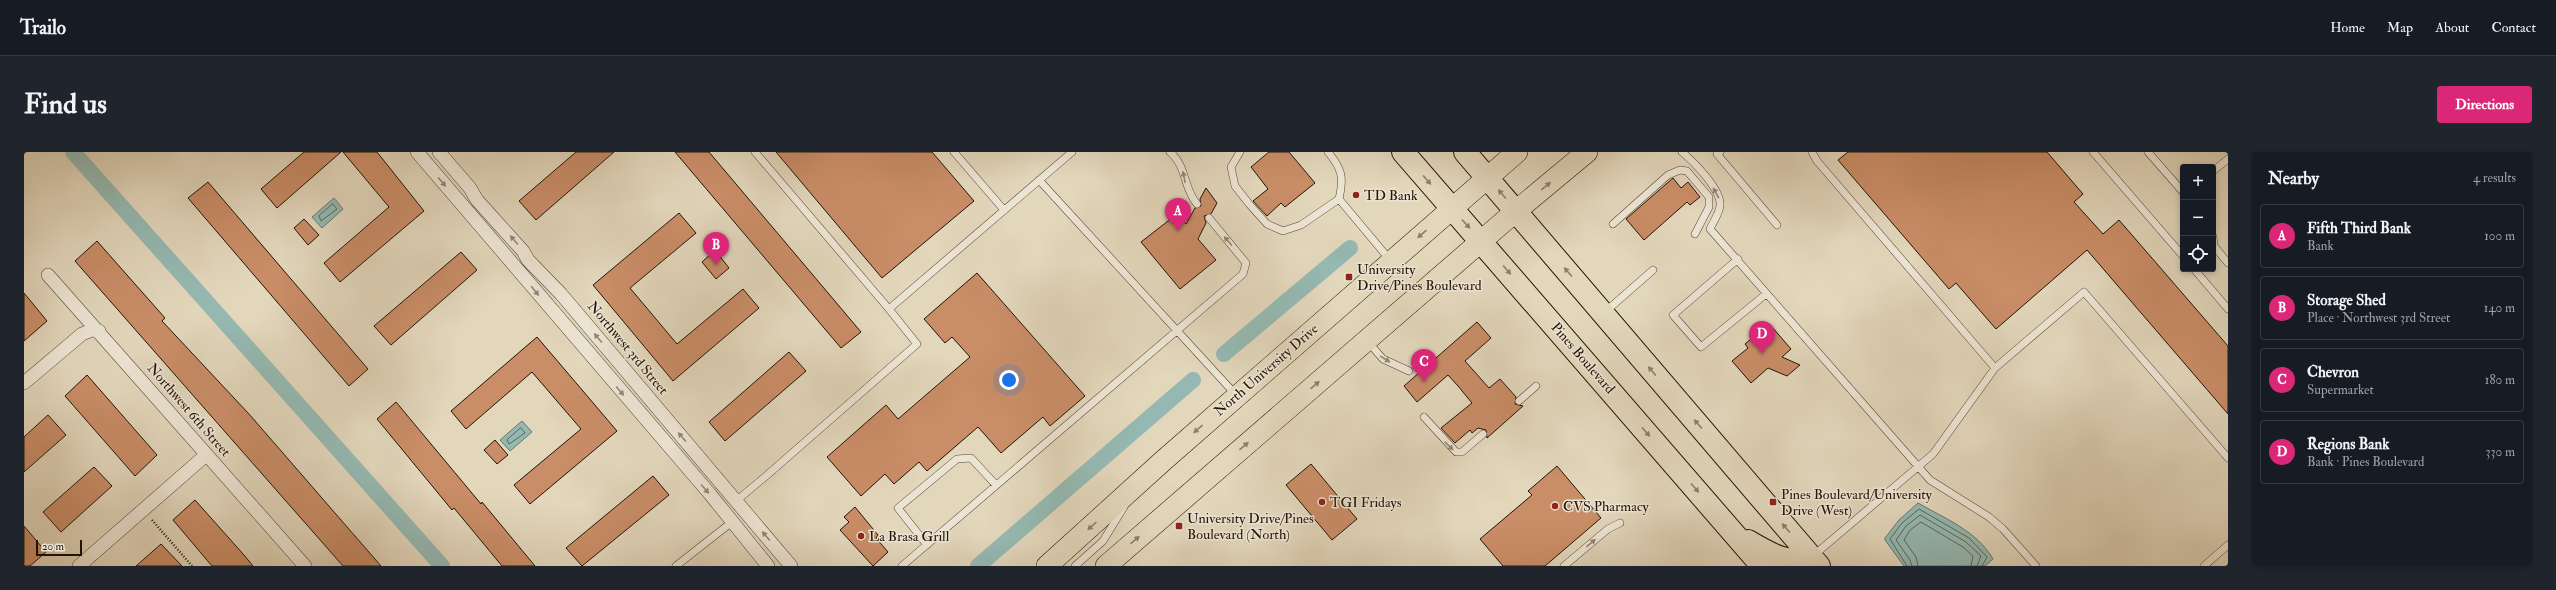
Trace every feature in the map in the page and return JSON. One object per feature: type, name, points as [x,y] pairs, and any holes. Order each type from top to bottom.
[{"type":"highway","name":"Pines Boulevard","points":[[1403,152],[1762,566]]},
{"type":"highway","points":[[1465,152],[1488,177],[1815,562]]},
{"type":"highway","points":[[1733,533],[1784,562],[1794,564],[1815,562]]},
{"type":"main road","name":"North University Drive","points":[[1047,566],[1236,396],[1517,152]]},
{"type":"main road","points":[[1106,566],[1481,241],[1587,152]]},
{"type":"street","points":[[417,152],[768,566]]},
{"type":"street","name":"Northwest 3rd Street","points":[[440,152],[470,188],[477,200],[524,251],[528,260],[561,294],[791,566]]},
{"type":"street","name":"Northwest 6th Street","points":[[48,275],[305,566]]},
{"type":"street","points":[[24,383],[82,334],[92,330],[99,331]]},
{"type":"street","points":[[79,566],[144,511],[206,455]]},
{"type":"lane","points":[[736,500],[766,476],[917,344],[755,152]]},
{"type":"lane","points":[[954,152],[1004,210]]},
{"type":"lane","points":[[888,309],[1072,152]]},
{"type":"lane","points":[[1170,152],[1180,164],[1186,185],[1197,204]]},
{"type":"lane","points":[[1240,152],[1231,167],[1235,186],[1267,224],[1283,231],[1301,225],[1339,199],[1343,181],[1337,163],[1328,152]]},
{"type":"lane","points":[[1682,152],[1691,160],[1720,196],[1720,207],[1710,229],[1918,467],[1941,489],[1998,525],[2036,566]]},
{"type":"lane","points":[[1720,152],[1718,154],[1777,225]]},
{"type":"lane","points":[[1812,152],[1817,161],[1996,368]]},
{"type":"lane","points":[[2093,152],[2180,253]]},
{"type":"lane","points":[[2148,152],[2180,189]]},
{"type":"lane","points":[[2216,169],[2228,159]]},
{"type":"lane","points":[[1614,224],[1668,175],[1680,170],[1691,174],[1709,197],[1709,207],[1695,234]]},
{"type":"lane","points":[[1039,180],[1236,396]]},
{"type":"lane","points":[[1339,199],[1391,261]]},
{"type":"lane","points":[[902,566],[1243,274],[1246,263],[1209,218]]},
{"type":"lane","points":[[2216,248],[2228,263]]},
{"type":"lane","points":[[1738,260],[1673,314],[1701,347],[1766,294]]},
{"type":"lane","points":[[1603,313],[1653,270]]},
{"type":"lane","points":[[2197,272],[2228,309]]},
{"type":"lane","points":[[1815,562],[1918,467],[1945,440],[1996,368],[2084,292],[2228,458]]},
{"type":"lane","points":[[1366,340],[1383,359],[1399,365],[1409,371]]},
{"type":"lane","points":[[1520,401],[1536,386]]},
{"type":"lane","points":[[1424,417],[1456,452],[1462,452],[1483,434]]},
{"type":"lane","points":[[927,545],[898,508],[957,458],[971,458],[996,485]]},
{"type":"lane","points":[[1075,566],[1102,542],[1139,483]]},
{"type":"lane","points":[[676,566],[732,522]]},
{"type":"lane","points":[[1564,566],[1608,529],[1620,523]]},
{"type":"lane","points":[[2204,566],[2228,545]]},
{"type":"path","points":[[144,511],[192,566]]},
{"type":"water","points":[[334,198],[343,209],[322,228],[312,217]]},
{"type":"water","points":[[522,421],[532,432],[510,451],[500,440]]},
{"type":"water","points":[[1918,503],[1969,533],[1986,549],[1993,559],[1985,566],[1904,566],[1885,538],[1899,520]]},
{"type":"building","points":[[304,152],[341,152],[277,208],[261,189]]},
{"type":"building","points":[[343,152],[377,152],[424,211],[340,282],[324,263],[389,207]]},
{"type":"building","points":[[576,152],[614,152],[536,220],[519,201]]},
{"type":"building","points":[[675,152],[709,152],[861,332],[841,348]]},
{"type":"building","points":[[776,152],[932,152],[974,201],[882,278]]},
{"type":"building","points":[[1269,152],[1289,152],[1315,183],[1285,207],[1281,203],[1267,216],[1253,201],[1268,189],[1251,167]]},
{"type":"building","points":[[1848,152],[2047,152],[2083,194],[2074,202],[2103,234],[2119,220],[2228,346],[2228,414],[2087,250],[1996,329],[1956,283],[1949,289],[1838,160]]},
{"type":"building","points":[[1673,178],[1681,188],[1688,182],[1700,197],[1690,205],[1687,202],[1644,240],[1626,219]]},
{"type":"building","points":[[208,182],[368,369],[349,386],[188,198]]},
{"type":"building","points":[[1206,188],[1217,203],[1211,214],[1204,216],[1206,223],[1198,239],[1216,260],[1180,289],[1141,242],[1177,214],[1186,224],[1195,208],[1201,206],[1200,199]]},
{"type":"building","points":[[679,213],[696,233],[630,288],[677,344],[743,289],[759,308],[673,381],[593,285]]},
{"type":"building","points":[[304,219],[319,235],[308,245],[294,228]]},
{"type":"building","points":[[97,241],[165,318],[162,321],[249,414],[381,566],[343,566],[75,261]]},
{"type":"building","points":[[715,250],[729,268],[716,279],[702,262]]},
{"type":"building","points":[[461,252],[477,270],[391,345],[374,326]]},
{"type":"building","points":[[977,273],[1085,396],[1050,426],[1043,417],[1001,453],[978,427],[927,471],[919,462],[894,484],[885,474],[861,496],[827,457],[886,405],[898,419],[970,357],[952,337],[945,343],[924,319]]},
{"type":"building","points":[[24,293],[47,321],[24,341]]},
{"type":"building","points":[[1477,322],[1491,338],[1465,361],[1489,388],[1500,379],[1516,397],[1515,404],[1523,406],[1487,438],[1486,430],[1478,428],[1472,433],[1470,430],[1455,443],[1441,428],[1472,403],[1458,386],[1448,375],[1417,402],[1404,386]]},
{"type":"building","points":[[1772,327],[1791,349],[1782,357],[1800,365],[1787,376],[1768,368],[1751,383],[1732,361],[1748,348],[1745,344],[1763,329],[1765,332]]},
{"type":"building","points":[[537,337],[617,431],[530,504],[514,485],[581,429],[532,372],[466,429],[451,411]]},
{"type":"building","points":[[789,352],[806,371],[725,441],[709,422]]},
{"type":"building","points":[[87,375],[157,455],[135,476],[65,396]]},
{"type":"building","points":[[396,402],[535,566],[502,566],[454,508],[452,510],[377,419]]},
{"type":"building","points":[[48,415],[66,435],[24,472],[24,437]]},
{"type":"building","points":[[495,440],[508,455],[497,464],[484,450]]},
{"type":"building","name":"TGI Fridays","points":[[1311,464],[1357,519],[1332,540],[1286,485]]},
{"type":"building","name":"CVS Pharmacy","points":[[1557,466],[1601,518],[1545,566],[1503,566],[1480,539],[1532,495],[1528,491]]},
{"type":"building","points":[[94,467],[112,486],[61,532],[43,512]]},
{"type":"building","points":[[653,476],[669,495],[582,566],[566,548]]},
{"type":"building","points":[[195,500],[253,566],[212,566],[173,520]]},
{"type":"building","name":"La Brasa Grill","points":[[855,507],[878,535],[876,538],[888,552],[873,566],[840,530],[849,522],[844,517]]},
{"type":"building","points":[[24,526],[46,552],[30,566],[24,566]]},
{"type":"building","points":[[161,544],[182,566],[136,566]]},
{"type":"waterway","points":[[73,152],[442,566]]},
{"type":"waterway","points":[[1224,354],[1350,248]]},
{"type":"waterway","points":[[978,566],[1193,380]]},
{"type":"place","name":"TD Bank","points":[[1356,195]]},
{"type":"place","name":"Fifth Third Bank","points":[[1178,231]]},
{"type":"place","name":"Storage Shed","points":[[716,265]]},
{"type":"place","name":"University Drive/Pines Boulevard","points":[[1349,277]]},
{"type":"place","name":"Regions Bank","points":[[1762,354]]},
{"type":"place","name":"Chevron","points":[[1424,382]]},
{"type":"place","name":"TGI Fridays","points":[[1322,502]]},
{"type":"place","name":"Pines Boulevard/University Drive (West)","points":[[1773,502]]},
{"type":"place","name":"CVS Pharmacy","points":[[1555,506]]},
{"type":"place","name":"University Drive/Pines Boulevard (North)","points":[[1179,526]]},
{"type":"place","name":"La Brasa Grill","points":[[861,536]]}]
